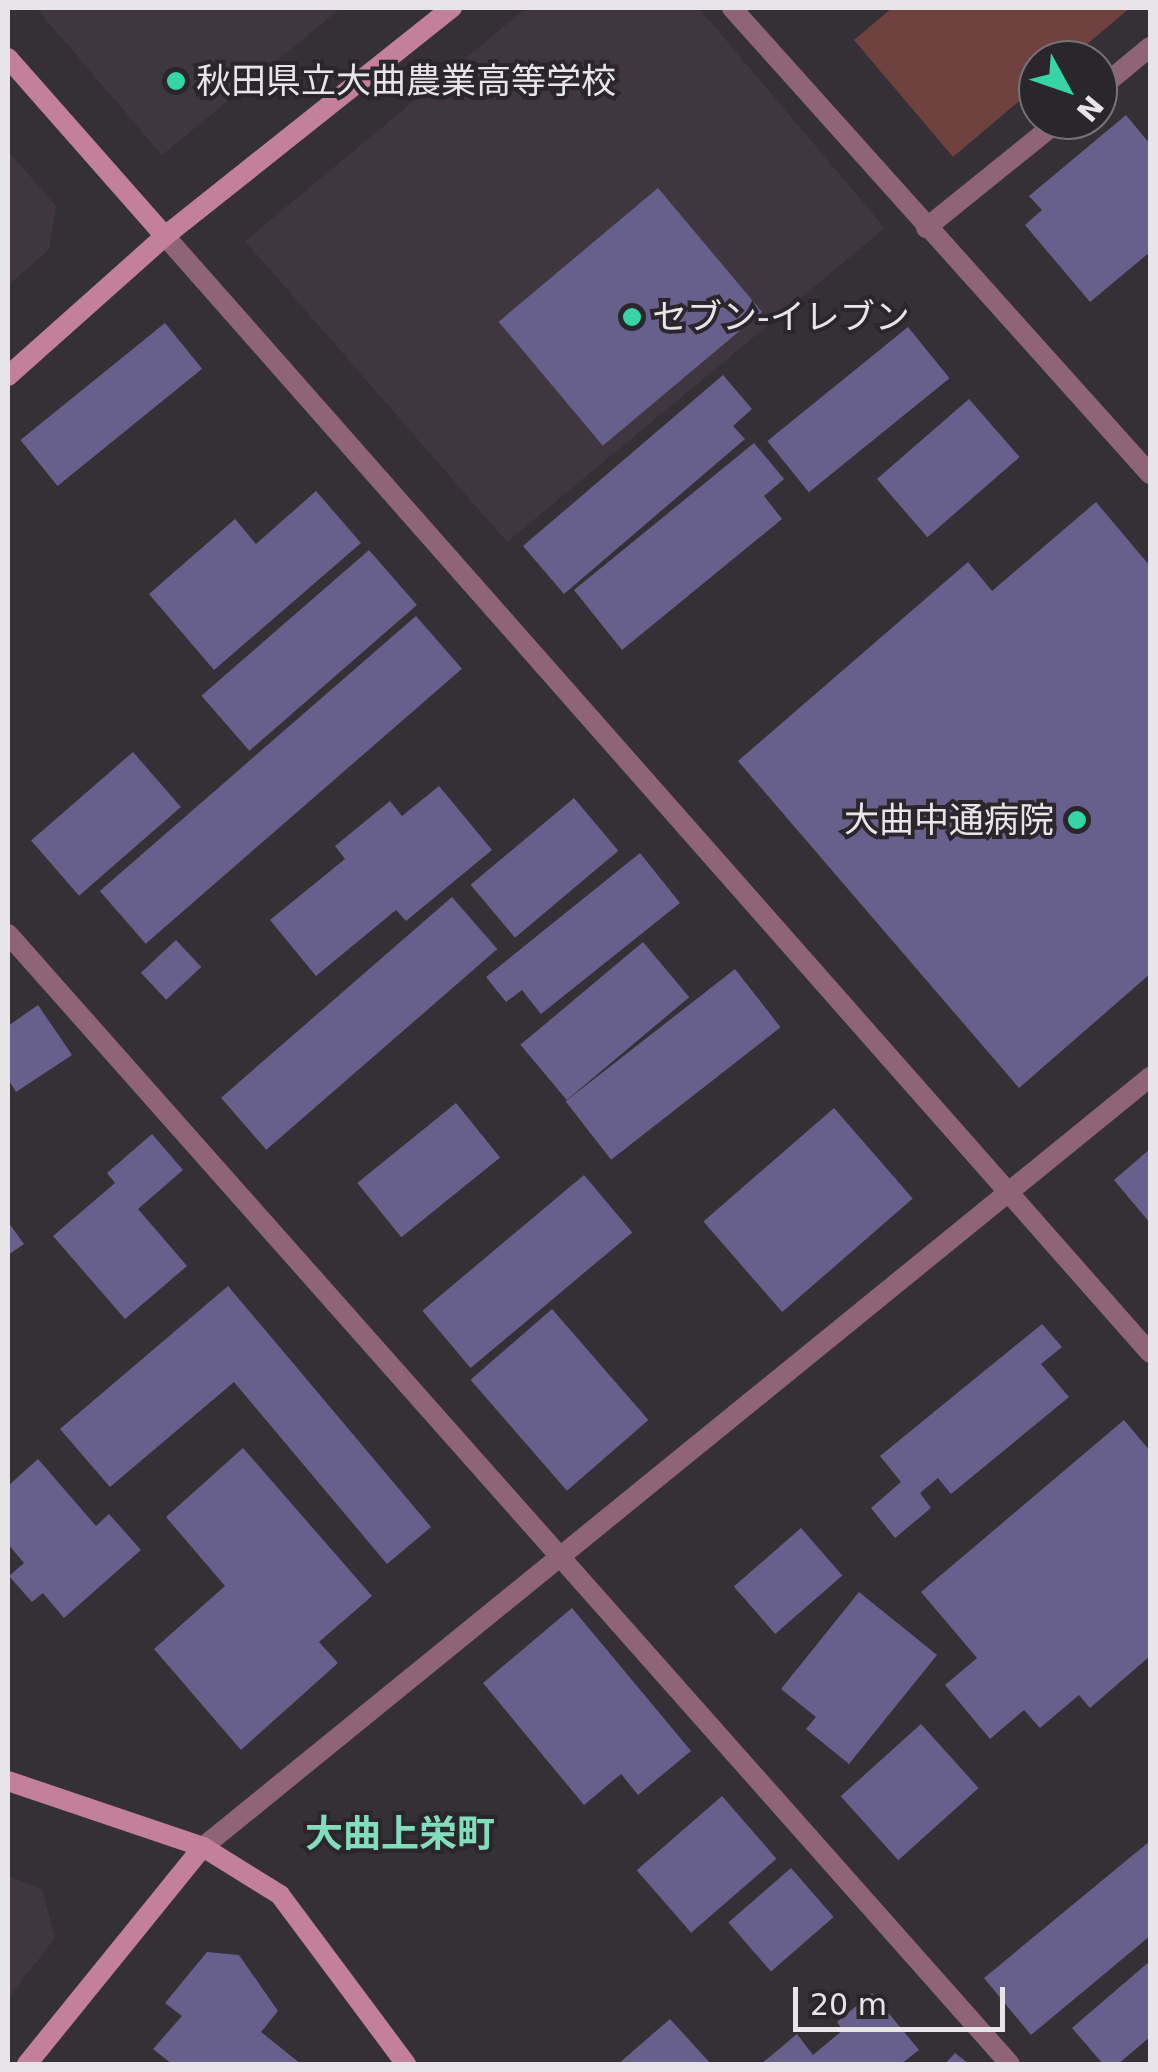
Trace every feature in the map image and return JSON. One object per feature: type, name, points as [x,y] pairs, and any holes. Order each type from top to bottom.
[{"type":"street","points":[[8,376],[165,236],[452,8]]},
{"type":"street","points":[[732,8],[1150,474]]},
{"type":"street","points":[[1118,73],[1150,47]]},
{"type":"street","points":[[8,58],[1150,1352]]},
{"type":"street","points":[[926,228],[1035,140]]},
{"type":"street","points":[[8,934],[1010,2064]]},
{"type":"street","points":[[26,2064],[202,1847],[1150,1076]]},
{"type":"street","points":[[8,1781],[202,1847],[280,1895],[406,2064]]},
{"type":"shaded area","name":"秋田県立大曲農業高等学校","points":[[36,8],[341,8],[162,155]]},
{"type":"shaded area","points":[[526,8],[699,8],[885,228],[507,542],[245,241]]},
{"type":"shaded area","points":[[892,8],[1130,8],[1092,40],[1018,40],[1018,102],[953,157],[854,40]]},
{"type":"shaded area","points":[[8,151],[56,206],[49,250],[8,285]]},
{"type":"shaded area","points":[[8,1876],[42,1889],[55,1938],[8,1999]]},
{"type":"building","points":[[1126,115],[1150,144],[1150,252],[1090,302],[1025,225],[1042,210],[1029,196],[1096,140],[1118,140],[1118,122]]},
{"type":"building","name":"セブン-イレブン","points":[[658,188],[762,312],[603,446],[499,322]]},
{"type":"building","points":[[165,323],[202,369],[58,486],[20,440]]},
{"type":"building","points":[[908,327],[950,378],[809,492],[767,441]]},
{"type":"building","points":[[723,375],[752,409],[733,426],[745,439],[564,594],[523,546]]},
{"type":"building","points":[[969,399],[1020,457],[927,537],[877,479]]},
{"type":"building","points":[[754,443],[784,479],[764,496],[782,519],[622,650],[574,590]]},
{"type":"building","points":[[316,491],[361,543],[214,670],[149,594],[235,519],[256,544]]},
{"type":"building","points":[[1096,502],[1150,566],[1150,974],[1019,1088],[738,761],[968,562],[992,591]]},
{"type":"building","points":[[369,550],[417,605],[249,751],[201,696]]},
{"type":"building","points":[[416,616],[462,669],[146,944],[100,891]]},
{"type":"building","points":[[133,752],[181,807],[79,896],[31,841]]},
{"type":"building","points":[[439,786],[492,850],[406,921],[396,910],[316,976],[270,920],[345,859],[335,846],[390,801],[402,816]]},
{"type":"building","points":[[574,798],[618,851],[515,938],[471,885]]},
{"type":"building","points":[[640,853],[680,903],[541,1014],[522,990],[506,1002],[486,977]]},
{"type":"building","points":[[452,897],[497,949],[266,1150],[221,1098]]},
{"type":"building","points":[[176,940],[201,967],[166,1000],[141,973]]},
{"type":"building","points":[[643,942],[689,997],[567,1100],[520,1045]]},
{"type":"building","points":[[735,969],[781,1027],[611,1160],[566,1101]]},
{"type":"building","points":[[38,1005],[72,1055],[16,1092],[8,1079],[8,1026]]},
{"type":"building","points":[[456,1103],[500,1157],[401,1237],[357,1183]]},
{"type":"building","points":[[834,1108],[913,1199],[782,1312],[703,1221]]},
{"type":"building","points":[[152,1134],[183,1170],[138,1209],[187,1266],[125,1319],[53,1236],[115,1183],[107,1173]]},
{"type":"building","points":[[1150,1149],[1150,1223],[1114,1180]]},
{"type":"building","points":[[584,1175],[632,1232],[471,1368],[422,1311]]},
{"type":"building","points":[[8,1222],[24,1244],[8,1255]]},
{"type":"building","points":[[228,1286],[431,1527],[387,1564],[234,1382],[110,1487],[60,1429]]},
{"type":"building","points":[[552,1309],[648,1420],[567,1491],[470,1380]]},
{"type":"building","points":[[1042,1324],[1062,1347],[1041,1364],[1069,1397],[951,1494],[938,1478],[920,1493],[931,1508],[895,1538],[871,1508],[901,1482],[880,1456]]},
{"type":"building","points":[[1124,1420],[1150,1451],[1150,1656],[1090,1708],[1079,1695],[1040,1728],[1024,1710],[990,1739],[945,1685],[977,1658],[921,1592]]},
{"type":"building","points":[[243,1448],[372,1596],[319,1642],[338,1663],[241,1750],[154,1649],[225,1586],[166,1517]]},
{"type":"building","points":[[38,1459],[96,1526],[109,1514],[141,1550],[64,1618],[43,1593],[32,1602],[9,1576],[24,1563],[8,1544],[8,1486]]},
{"type":"building","points":[[801,1528],[842,1576],[775,1634],[734,1586]]},
{"type":"building","points":[[859,1592],[937,1655],[849,1764],[806,1729],[816,1717],[781,1689]]},
{"type":"building","points":[[572,1608],[691,1751],[638,1795],[621,1774],[584,1805],[483,1683]]},
{"type":"building","points":[[921,1724],[979,1788],[898,1860],[841,1796]]},
{"type":"building","points":[[722,1796],[776,1859],[691,1933],[637,1870]]},
{"type":"building","points":[[1150,1841],[1150,1936],[1031,2035],[984,1978]]},
{"type":"building","points":[[791,1868],[834,1917],[771,1972],[728,1922]]},
{"type":"building","points":[[207,1952],[239,1955],[278,2011],[261,2032],[301,2064],[172,2064],[153,2049],[182,2016],[165,2003]]},
{"type":"building","points":[[1150,1961],[1150,2037],[1118,2064],[1103,2064],[1072,2028]]},
{"type":"building","points":[[872,1993],[919,2050],[901,2064],[761,2064],[797,2034],[813,2055],[843,2030],[837,2022]]},
{"type":"building","points":[[670,2019],[711,2064],[618,2064]]},
{"type":"building","points":[[955,2053],[969,2064],[945,2064]]},
{"type":"place","name":"秋田県立大曲農業高等学校","points":[[176,81]]},
{"type":"place","name":"セブン-イレブン","points":[[632,317]]},
{"type":"place","name":"大曲中通病院","points":[[1077,820]]},
{"type":"district","name":"大曲上栄町","points":[[400,1835]]}]
